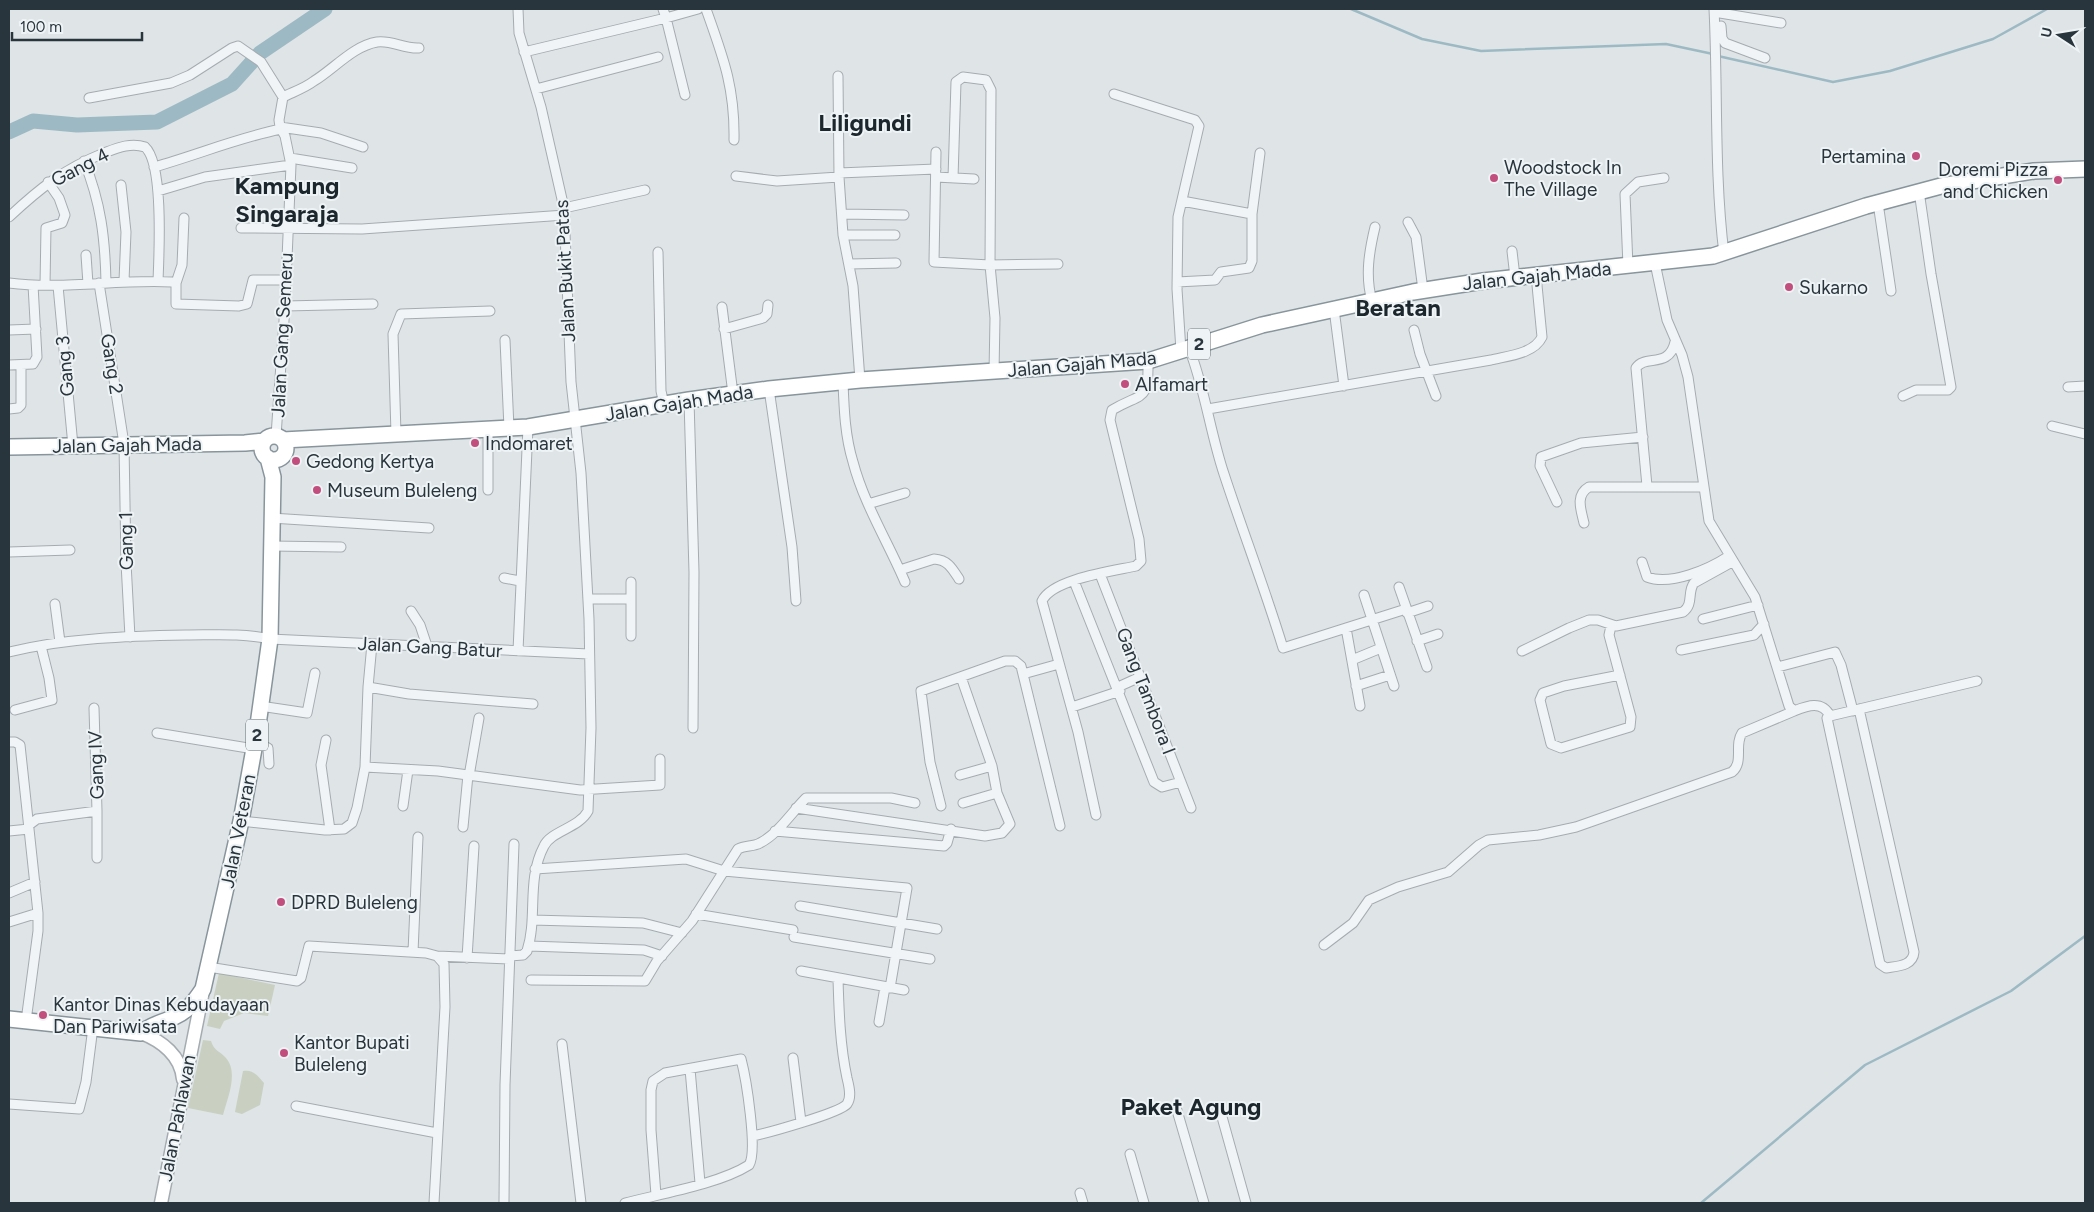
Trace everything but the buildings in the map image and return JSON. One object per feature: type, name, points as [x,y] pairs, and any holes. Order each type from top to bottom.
[{"type":"highway","name":"Jalan Gajah Mada","points":[[9,447],[245,443],[274,448],[300,440],[528,427],[689,400],[860,380],[1148,361],[1262,325],[1423,290],[1515,277],[1724,254],[1919,191],[2034,171],[2085,169]]},
{"type":"highway","name":"Jalan Veteran","points":[[203,989],[241,822],[255,745],[270,640],[271,518],[274,448]]},
{"type":"highway","name":"2","points":[[141,1033],[151,1024],[174,1018],[186,1010],[203,989]]},
{"type":"highway","points":[[9,1019],[141,1033]]},
{"type":"main road","name":"Jalan Veteran","points":[[194,1034],[203,989]]},
{"type":"main road","points":[[141,1033],[152,1037],[175,1056],[182,1072],[183,1089]]},
{"type":"main road","name":"Jalan Pahlawan","points":[[160,1203],[194,1034]]},
{"type":"street","points":[[524,52],[664,13],[698,9]]},
{"type":"street","points":[[706,9],[727,68],[734,109],[734,140]]},
{"type":"street","name":"Jalan Bukit Patas","points":[[521,10],[519,34],[536,89],[564,211],[569,342],[575,419]]},
{"type":"street","points":[[1718,10],[1781,23]]},
{"type":"street","points":[[1718,10],[1716,165],[1724,254]]},
{"type":"street","points":[[1718,10],[1724,41],[1765,58]]},
{"type":"street","points":[[664,13],[685,95]]},
{"type":"street","points":[[90,98],[171,83],[190,74],[232,48],[240,47],[261,62],[283,97],[313,83],[355,51],[374,43],[386,42],[408,48],[419,48]]},
{"type":"street","points":[[536,89],[658,57]]},
{"type":"street","points":[[838,76],[839,175],[843,235],[853,286],[860,380]]},
{"type":"street","points":[[953,178],[956,82],[963,77],[986,80],[990,90],[990,265],[995,318],[994,372]]},
{"type":"street","points":[[1114,94],[1198,122],[1199,130],[1178,218],[1177,282],[1185,350],[1208,409],[1215,444],[1236,512],[1263,582],[1283,648],[1372,620],[1428,606]]},
{"type":"street","name":"Jalan Gang Semeru","points":[[274,448],[285,306],[291,161],[285,136],[278,120],[283,97]]},
{"type":"street","points":[[158,281],[158,191],[154,167],[193,156],[252,134],[280,128],[321,133],[363,147]]},
{"type":"street","name":"Gang 4","points":[[9,216],[48,182],[84,161],[112,150],[132,145],[147,148],[154,167]]},
{"type":"street","points":[[936,152],[934,262],[990,265],[1058,264]]},
{"type":"street","points":[[1177,282],[1215,280],[1221,272],[1248,268],[1252,261],[1252,214],[1260,153]]},
{"type":"street","name":"Gang 2","points":[[84,161],[96,192],[106,244],[102,283],[124,444]]},
{"type":"street","points":[[158,191],[205,177],[291,161],[352,168]]},
{"type":"street","points":[[736,176],[777,181],[839,175],[936,173],[953,178],[974,179]]},
{"type":"street","points":[[1628,266],[1625,194],[1638,182],[1664,178]]},
{"type":"street","points":[[45,285],[46,228],[62,223],[65,217],[61,202],[48,182]]},
{"type":"street","points":[[121,186],[126,232],[124,281]]},
{"type":"street","points":[[241,228],[362,229],[564,211],[645,190]]},
{"type":"street","points":[[1903,396],[1916,390],[1948,390],[1951,387],[1930,274],[1919,191]]},
{"type":"street","points":[[1182,201],[1252,214]]},
{"type":"street","points":[[1878,203],[1891,291]]},
{"type":"street","points":[[842,214],[904,215]]},
{"type":"street","points":[[184,218],[182,265],[176,283],[176,304],[240,306],[247,304],[253,280],[286,280]]},
{"type":"street","points":[[1408,222],[1416,237],[1423,290]]},
{"type":"street","points":[[1372,301],[1368,277],[1370,248],[1375,227]]},
{"type":"street","points":[[843,235],[895,235]]},
{"type":"street","points":[[1512,250],[1515,277]]},
{"type":"street","points":[[658,252],[661,391],[664,404]]},
{"type":"street","points":[[86,255],[88,284]]},
{"type":"street","points":[[849,264],[896,263]]},
{"type":"street","points":[[1655,263],[1663,307],[1675,342],[1682,355],[1688,377],[1709,521],[1730,559],[1748,584],[1758,605],[1787,701],[1794,711]]},
{"type":"street","points":[[1208,409],[1254,399],[1344,386],[1503,357],[1536,346],[1540,342],[1542,333],[1536,275]]},
{"type":"street","points":[[9,283],[58,286],[124,281],[176,283]]},
{"type":"street","points":[[9,365],[36,362],[33,285]]},
{"type":"street","name":"Gang 3","points":[[58,286],[73,446]]},
{"type":"street","points":[[285,306],[373,304]]},
{"type":"street","points":[[724,329],[763,318],[767,314],[768,305]]},
{"type":"street","points":[[722,307],[732,394]]},
{"type":"street","points":[[1334,309],[1344,386]]},
{"type":"street","points":[[396,434],[393,334],[401,314],[490,311]]},
{"type":"street","points":[[9,330],[36,329]]},
{"type":"street","points":[[1414,330],[1436,396]]},
{"type":"street","points":[[505,340],[510,428]]},
{"type":"street","points":[[1647,486],[1636,368],[1639,364],[1666,357],[1674,348],[1675,342]]},
{"type":"street","points":[[1096,815],[1072,707],[1042,601],[1052,590],[1074,581],[1136,566],[1142,559],[1110,420],[1112,410],[1138,398],[1145,392],[1148,384],[1148,361]]},
{"type":"street","points":[[9,409],[18,408],[21,405],[21,365]]},
{"type":"street","points":[[843,382],[844,415],[849,447],[860,484],[905,582]]},
{"type":"street","points":[[2068,387],[2085,386]]},
{"type":"street","points":[[769,390],[792,547],[796,601]]},
{"type":"street","points":[[689,400],[694,572],[693,728]]},
{"type":"street","points":[[208,967],[294,981],[301,978],[309,946],[413,952],[467,958],[510,957],[523,955],[527,952],[532,920],[535,869],[545,844],[582,819],[588,811],[590,790],[592,728],[588,599],[582,490],[575,419]]},
{"type":"street","points":[[2052,426],[2085,434]]},
{"type":"street","points":[[518,651],[528,427]]},
{"type":"street","points":[[488,429],[488,490]]},
{"type":"street","points":[[1557,502],[1540,466],[1541,457],[1581,443],[1643,437]]},
{"type":"street","name":"Gang 1","points":[[124,444],[126,563],[130,637]]},
{"type":"street","points":[[1584,523],[1580,501],[1585,490],[1598,486],[1703,487]]},
{"type":"street","points":[[868,504],[905,493]]},
{"type":"street","points":[[271,518],[429,528]]},
{"type":"street","points":[[271,546],[341,547]]},
{"type":"street","points":[[9,552],[70,550]]},
{"type":"street","points":[[900,570],[934,558],[950,564],[959,579]]},
{"type":"street","points":[[1642,562],[1648,577],[1656,579],[1689,576],[1730,559]]},
{"type":"street","points":[[1522,651],[1581,622],[1598,620],[1611,626],[1642,622],[1685,610],[1690,603],[1691,589],[1694,583],[1730,559]]},
{"type":"street","name":"Gang Tambora I","points":[[1100,574],[1191,808]]},
{"type":"street","points":[[504,578],[520,581]]},
{"type":"street","points":[[1074,581],[1119,689],[1154,782],[1162,787],[1181,782]]},
{"type":"street","points":[[631,582],[631,636]]},
{"type":"street","points":[[1399,587],[1427,668]]},
{"type":"street","points":[[1364,595],[1394,686]]},
{"type":"street","points":[[588,599],[631,599]]},
{"type":"street","points":[[54,604],[60,642]]},
{"type":"street","points":[[1703,619],[1758,605]]},
{"type":"street","points":[[411,611],[420,625],[427,646]]},
{"type":"street","points":[[1681,650],[1754,635],[1764,624]]},
{"type":"street","points":[[1611,626],[1610,635],[1631,716],[1630,727],[1561,748],[1551,744],[1540,700],[1543,693],[1564,686],[1620,675]]},
{"type":"street","points":[[1346,628],[1360,706]]},
{"type":"street","name":"Jalan Gang Batur","points":[[9,652],[60,642],[130,637],[230,634],[251,635],[270,640],[590,654]]},
{"type":"street","points":[[1417,641],[1438,634]]},
{"type":"street","points":[[241,822],[330,830],[344,829],[355,819],[365,767],[368,687],[372,644]]},
{"type":"street","points":[[15,710],[52,700],[41,646]]},
{"type":"street","points":[[1352,660],[1381,648]]},
{"type":"street","points":[[1778,667],[1835,652],[1841,665],[1856,710],[1913,946],[1913,958],[1903,965],[1886,968],[1880,964],[1827,724],[1830,716]]},
{"type":"street","points":[[940,806],[930,762],[921,691],[1011,660],[1018,662],[1023,674],[1060,826]]},
{"type":"street","points":[[1023,674],[1059,664]]},
{"type":"street","points":[[260,706],[307,713],[314,673]]},
{"type":"street","points":[[1356,686],[1390,675]]},
{"type":"street","points":[[1072,707],[1119,689],[1140,677]]},
{"type":"street","points":[[796,808],[952,829],[985,836],[993,836],[1008,829],[1010,824],[1009,818],[997,793],[992,766],[962,678]]},
{"type":"street","points":[[1830,716],[1977,681]]},
{"type":"street","points":[[368,687],[409,694],[533,704]]},
{"type":"street","points":[[1324,945],[1353,923],[1369,900],[1398,887],[1448,872],[1479,845],[1488,840],[1539,835],[1576,827],[1732,772],[1738,764],[1739,740],[1742,733],[1808,706],[1824,707],[1830,716]]},
{"type":"street","name":"Gang IV","points":[[29,827],[37,819],[97,812],[94,708]]},
{"type":"street","points":[[463,826],[468,775],[479,718]]},
{"type":"street","points":[[157,733],[268,748],[269,764]]},
{"type":"street","points":[[326,740],[321,765],[330,830]]},
{"type":"street","points":[[9,742],[15,742],[20,745],[38,913],[38,931],[26,1021]]},
{"type":"street","points":[[365,767],[468,775],[590,790],[660,785],[660,759]]},
{"type":"street","points":[[960,775],[992,766]]},
{"type":"street","points":[[403,806],[408,770]]},
{"type":"street","points":[[963,803],[997,793]]},
{"type":"street","points":[[531,980],[642,982],[646,980],[662,956],[696,914],[738,850],[746,845],[759,844],[806,798],[891,798],[915,803]]},
{"type":"street","points":[[97,812],[97,858]]},
{"type":"street","points":[[9,831],[29,827]]},
{"type":"street","points":[[775,830],[944,846],[952,829]]},
{"type":"street","points":[[413,952],[418,838]]},
{"type":"street","points":[[504,1202],[504,1124],[514,844]]},
{"type":"street","points":[[467,958],[474,846]]},
{"type":"street","points":[[535,869],[686,859],[724,871],[907,888],[896,954],[879,1022]]},
{"type":"street","points":[[9,893],[35,882]]},
{"type":"street","points":[[800,906],[937,929]]},
{"type":"street","points":[[9,922],[38,913]]},
{"type":"street","points":[[696,914],[896,954],[930,959]]},
{"type":"street","points":[[532,920],[635,922],[682,933]]},
{"type":"street","points":[[529,946],[644,950],[662,956]]},
{"type":"street","points":[[434,1203],[445,1007],[444,967],[438,956]]},
{"type":"street","points":[[800,971],[904,990]]},
{"type":"street","points":[[752,1136],[801,1122],[843,1107],[849,1100],[849,1085],[840,1027],[838,979]]},
{"type":"street","points":[[9,1104],[79,1109],[86,1082],[93,1027]]},
{"type":"street","points":[[562,1044],[581,1203]]},
{"type":"street","points":[[793,1058],[801,1122]]},
{"type":"street","points":[[625,1203],[656,1195],[700,1183],[727,1175],[748,1166],[752,1156],[752,1136],[741,1059],[656,1077],[652,1086],[651,1130],[656,1195]]},
{"type":"street","points":[[690,1069],[700,1183]]},
{"type":"street","points":[[296,1106],[437,1133]]},
{"type":"street","points":[[1176,1107],[1204,1203]]},
{"type":"street","points":[[1222,1117],[1246,1203]]},
{"type":"street","points":[[1130,1154],[1144,1203]]},
{"type":"street","points":[[1080,1193],[1083,1203]]},
{"type":"green space","points":[[219,973],[275,985],[268,1016],[244,1013],[224,1021],[220,1029],[207,1026]]},
{"type":"green space","points":[[203,1040],[211,1041],[214,1047],[226,1058],[232,1071],[231,1086],[223,1115],[188,1108]]},
{"type":"green space","points":[[243,1071],[252,1072],[264,1083],[260,1105],[242,1114],[235,1112]]},
{"type":"waterway","points":[[9,132],[33,121],[77,125],[157,122],[232,84],[260,53],[325,9]]},
{"type":"waterway","points":[[1351,9],[1422,39],[1481,51],[1666,44],[1713,54]]},
{"type":"waterway","points":[[1718,56],[1833,82],[1890,71],[1993,39],[2047,9]]},
{"type":"waterway","points":[[1701,1203],[1865,1065],[2011,991],[2085,936]]},
{"type":"place","name":"Pertamina","points":[[1916,156]]},
{"type":"place","name":"Woodstock In The Village","points":[[1494,178]]},
{"type":"place","name":"Doremi Pizza and Chicken","points":[[2058,180]]},
{"type":"place","name":"Sukarno","points":[[1789,287]]},
{"type":"place","name":"Alfamart","points":[[1125,384]]},
{"type":"place","name":"Indomaret","points":[[475,443]]},
{"type":"place","name":"Gedong Kertya","points":[[296,461]]},
{"type":"place","name":"Museum Buleleng","points":[[317,490]]},
{"type":"place","name":"DPRD Buleleng","points":[[281,902]]},
{"type":"place","name":"Kantor Dinas Kebudayaan Dan Pariwisata","points":[[43,1015]]},
{"type":"place","name":"Kantor Bupati Buleleng","points":[[284,1053]]},
{"type":"district","name":"Liligundi","points":[[865,122]]},
{"type":"district","name":"Kampung Singaraja","points":[[287,199]]},
{"type":"district","name":"Beratan","points":[[1398,307]]},
{"type":"district","name":"Paket Agung","points":[[1191,1106]]}]
